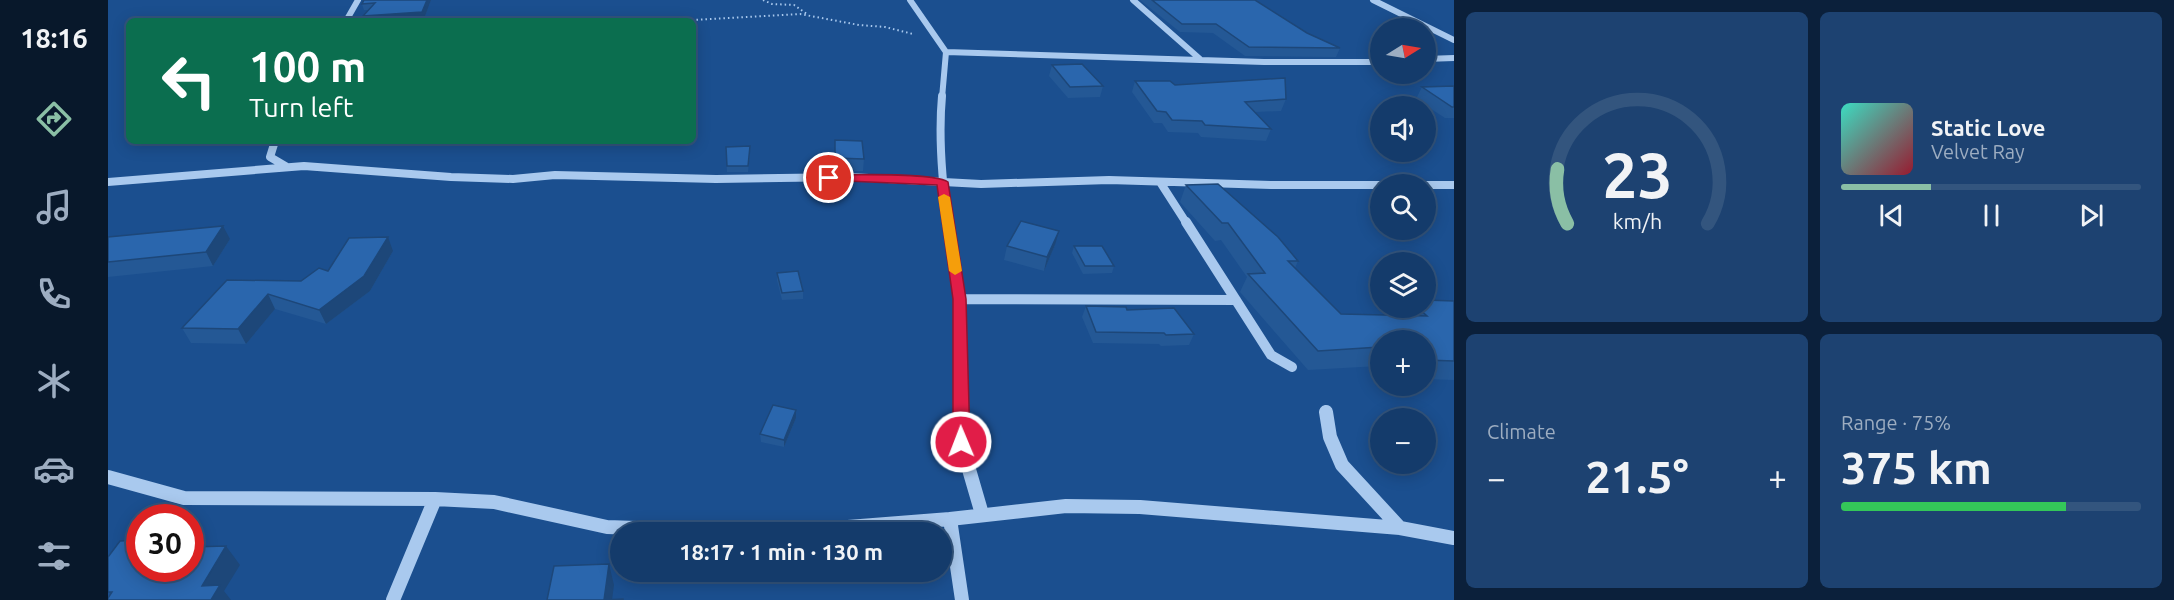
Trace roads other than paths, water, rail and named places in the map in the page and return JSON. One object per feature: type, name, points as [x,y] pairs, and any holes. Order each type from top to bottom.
[{"type":"street","points":[[347,18],[358,0]]},
{"type":"street","points":[[910,0],[946,52],[940,116],[942,182],[960,299],[961,442],[982,514]]},
{"type":"street","points":[[1133,0],[1200,59]]},
{"type":"street","points":[[1372,0],[1454,40]]},
{"type":"street","points":[[946,52],[1336,64],[1370,62]]},
{"type":"street","points":[[1436,59],[1454,58]]},
{"type":"street","points":[[274,144],[270,157],[287,167]]},
{"type":"street","points":[[108,182],[287,167],[320,167],[505,179],[555,175],[716,179],[850,177],[942,182],[1454,185]]},
{"type":"street","points":[[1160,182],[1271,355],[1292,367]]},
{"type":"street","points":[[960,299],[1236,300]]},
{"type":"street","points":[[1326,412],[1330,437],[1342,465],[1400,528]]},
{"type":"street","points":[[108,477],[184,498],[435,499],[494,502],[610,527]]},
{"type":"street","points":[[393,600],[435,499]]},
{"type":"street","points":[[912,522],[1066,506],[1140,507],[1400,528],[1454,538]]},
{"type":"street","points":[[950,519],[962,600]]}]
